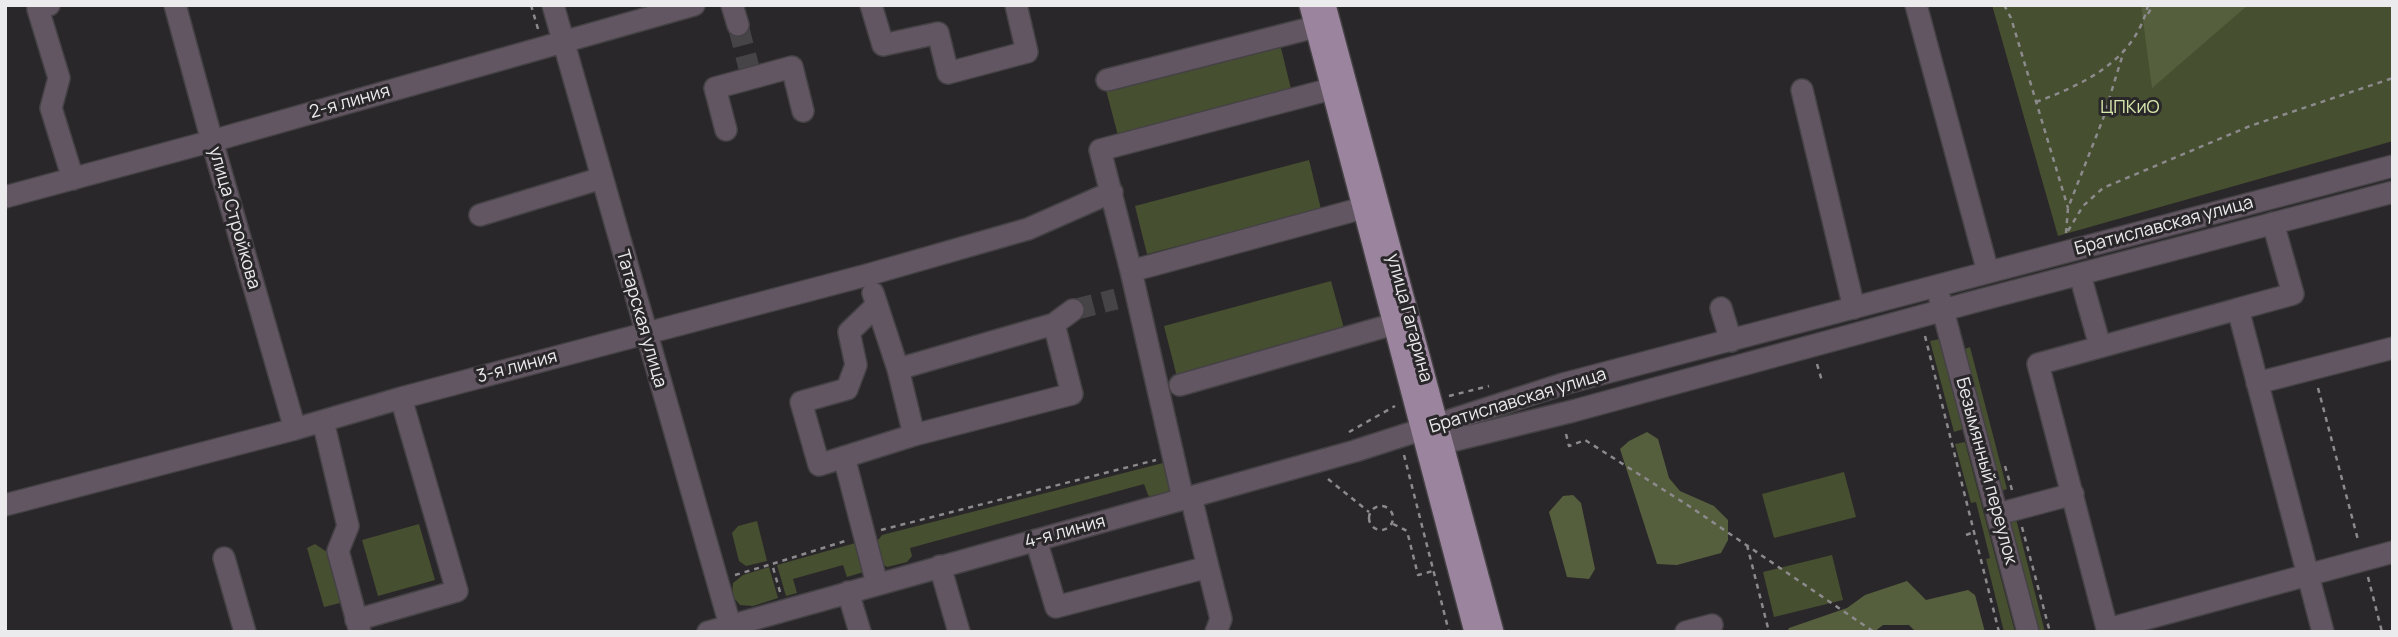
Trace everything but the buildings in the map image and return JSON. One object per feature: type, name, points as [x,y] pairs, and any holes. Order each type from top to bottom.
[{"type":"main road","name":"улица Гагарина","points":[[1310,5],[1394,324],[1476,545],[1493,632]]},
{"type":"main road","name":"улица Гагарина","points":[[1325,5],[1434,432],[1475,632]]},
{"type":"street","points":[[48,5],[37,9],[59,78],[51,108],[73,179]]},
{"type":"street","name":"улица Стройкова","points":[[175,5],[295,429]]},
{"type":"street","name":"Татарская улица","points":[[553,5],[553,44],[602,178],[731,629]]},
{"type":"street","name":"2-я линия","points":[[5,197],[694,5]]},
{"type":"street","points":[[871,5],[883,45],[938,33],[948,73],[1027,52],[1016,5]]},
{"type":"street","points":[[1916,5],[1988,272]]},
{"type":"street","points":[[1107,80],[1315,27]]},
{"type":"street","points":[[726,130],[715,88],[751,73],[792,67],[803,111]]},
{"type":"street","points":[[1216,632],[1221,619],[1208,567],[1126,297],[1131,271],[1100,150],[1331,89]]},
{"type":"street","points":[[1802,90],[1854,308]]},
{"type":"street","name":"Братиславская улица","points":[[1434,432],[1563,384],[2393,166]]},
{"type":"street","points":[[480,215],[602,178]]},
{"type":"street","name":"3-я линия","points":[[5,505],[867,275],[1028,229],[1112,192]]},
{"type":"street","name":"Братиславская улица","points":[[1434,432],[1573,411],[2393,192]]},
{"type":"street","points":[[1131,271],[1363,208]]},
{"type":"street","points":[[2273,223],[2293,294],[2038,364],[2108,631],[2393,552]]},
{"type":"street","points":[[867,275],[898,369],[914,435]]},
{"type":"street","points":[[2080,275],[2100,346]]},
{"type":"street","points":[[1935,286],[1944,310]]},
{"type":"street","points":[[877,305],[849,332],[856,365],[847,389],[802,402],[819,465],[914,435],[1072,394],[1054,324]]},
{"type":"street","points":[[1721,308],[1731,341]]},
{"type":"street","points":[[2238,309],[2323,632]]},
{"type":"street","points":[[898,369],[1054,324],[1073,310]]},
{"type":"street","name":"Безымянный переулок","points":[[1944,310],[2008,511],[2028,632]]},
{"type":"street","points":[[1180,385],[1394,324]]},
{"type":"street","points":[[2257,383],[2393,348]]},
{"type":"street","points":[[323,421],[348,526],[338,551],[358,626],[457,591],[401,398]]},
{"type":"street","name":"4-я линия","points":[[708,632],[731,629],[848,592],[1400,437],[1434,432]]},
{"type":"street","points":[[844,457],[877,584]]},
{"type":"street","points":[[2008,511],[2073,494]]},
{"type":"street","points":[[1036,540],[1056,607],[1208,567]]},
{"type":"street","points":[[224,558],[245,632]]},
{"type":"street","points":[[940,566],[958,632]]},
{"type":"street","points":[[848,592],[860,632]]},
{"type":"street","points":[[1686,632],[1712,625]]},
{"type":"path","points":[[531,5],[553,44]]},
{"type":"path","points":[[2004,5],[2011,18],[2068,208]]},
{"type":"path","points":[[2151,5],[2137,35],[2122,57],[2104,119],[2068,208],[2065,237],[2083,205],[2103,188],[2250,126],[2393,78]]},
{"type":"path","points":[[2036,102],[2075,88],[2122,57]]},
{"type":"path","points":[[1920,318],[1999,632]]},
{"type":"path","points":[[1817,364],[1822,381]]},
{"type":"path","points":[[2313,369],[2382,632]]},
{"type":"path","points":[[1565,430],[1569,446],[1585,440],[1874,632]]},
{"type":"path","points":[[1400,437],[1449,632]]},
{"type":"path","points":[[717,580],[865,535],[1174,456]]},
{"type":"path","points":[[2003,456],[2008,511],[2050,632]]},
{"type":"path","points":[[1327,478],[1369,512]]},
{"type":"path","points":[[1377,506],[1387,506],[1393,514],[1392,524],[1385,530],[1375,530],[1369,522],[1369,512],[1377,506]]},
{"type":"path","points":[[1392,524],[1407,531],[1418,575],[1433,571]]},
{"type":"path","points":[[1966,535],[1974,532]]},
{"type":"path","points":[[1746,545],[1769,632]]},
{"type":"path","points":[[772,564],[786,610]]},
{"type":"green space","name":"ЦПКиО","points":[[1992,5],[2393,5],[2393,141],[2058,236]]},
{"type":"green space","points":[[2141,5],[2248,5],[2152,88]]},
{"type":"green space","points":[[1280,44],[1293,97],[1120,143],[1106,90]]},
{"type":"green space","points":[[1309,160],[1321,209],[1147,254],[1135,206]]},
{"type":"green space","points":[[1331,281],[1345,332],[1177,377],[1164,326]]},
{"type":"green space","points":[[1940,339],[1963,429],[1954,432],[1930,341]]},
{"type":"green space","points":[[1970,347],[2007,489],[2002,491],[1965,349]]},
{"type":"green space","points":[[1647,432],[1658,439],[1669,478],[1680,491],[1714,506],[1728,520],[1728,540],[1721,553],[1677,565],[1657,564],[1620,449]]},
{"type":"green space","points":[[1965,442],[2015,632],[2004,632],[1986,559],[1990,558],[1976,502],[1971,503],[1955,444]]},
{"type":"green space","points":[[1163,463],[1168,465],[1175,488],[1170,495],[1153,499],[1148,495],[1144,484],[910,548],[912,556],[907,562],[887,567],[880,562],[875,544],[882,535]]},
{"type":"green space","points":[[1844,472],[1856,517],[1774,538],[1762,494]]},
{"type":"green space","points":[[1573,495],[1581,503],[1595,569],[1589,579],[1567,577],[1549,512],[1563,496]]},
{"type":"green space","points":[[2016,519],[2045,632],[2039,632],[2010,521]]},
{"type":"green space","points":[[757,521],[767,561],[746,566],[739,561],[732,533],[738,526]]},
{"type":"green space","points":[[419,524],[435,580],[378,596],[362,540]]},
{"type":"green space","points":[[859,542],[867,571],[847,577],[843,565],[793,579],[797,593],[786,596],[777,565]]},
{"type":"green space","points":[[315,544],[330,554],[344,602],[324,607],[307,548]]},
{"type":"green space","points":[[1832,555],[1843,600],[1774,617],[1763,572]]},
{"type":"green space","points":[[769,567],[778,598],[753,606],[740,605],[732,596],[733,583],[743,575]]},
{"type":"green space","points":[[1907,581],[1926,600],[1968,590],[1975,595],[1985,632],[1916,632],[1909,625],[1883,625],[1874,632],[1787,632],[1789,628],[1847,608],[1865,595]]},
{"type":"tunnel","points":[[738,25],[749,68]]},
{"type":"tunnel","points":[[1073,310],[1116,299]]}]
